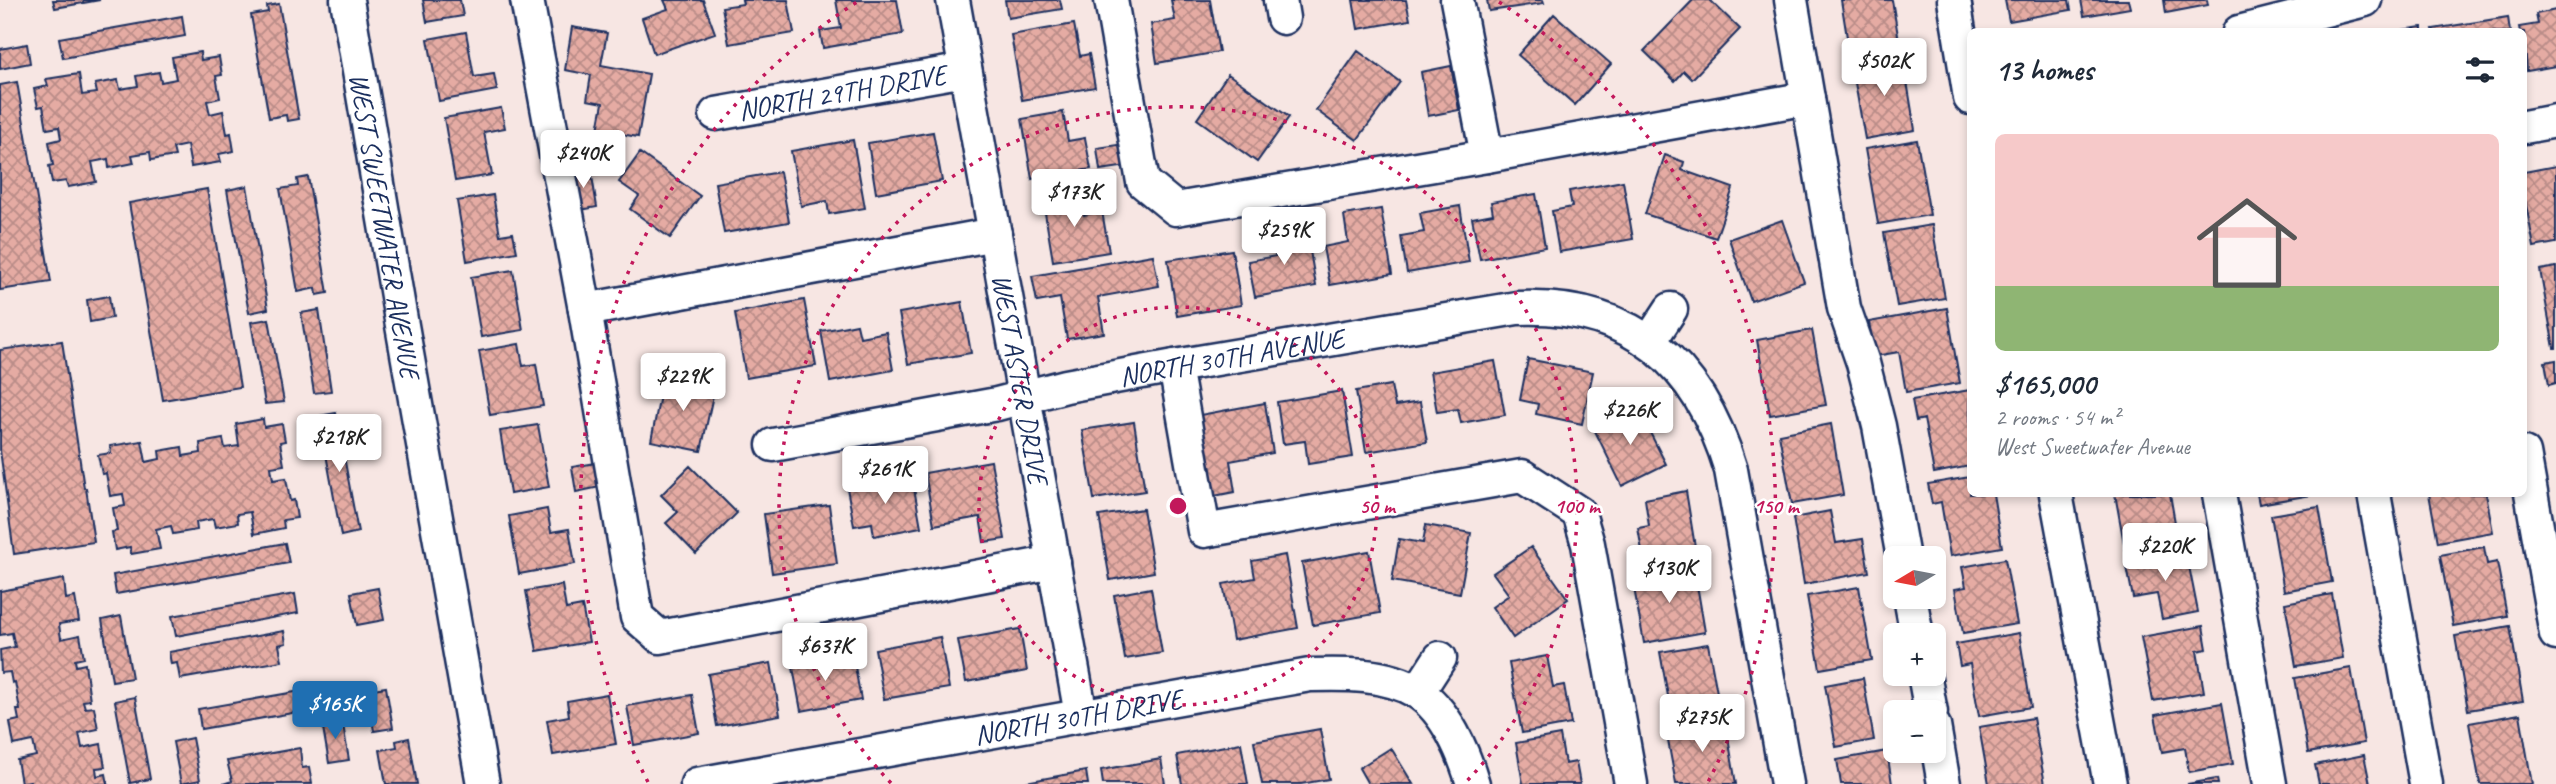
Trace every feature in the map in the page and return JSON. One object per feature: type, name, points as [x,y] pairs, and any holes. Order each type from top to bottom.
[{"type":"street","name":"WEST SWEETWATER AVENUE","points":[[347,0],[483,784]]},
{"type":"street","points":[[527,0],[585,310],[637,617],[660,637],[1054,562]]},
{"type":"street","name":"WEST ASTER DRIVE","points":[[953,0],[1081,715]]},
{"type":"street","points":[[1111,0],[1143,182],[1176,209],[1808,98]]},
{"type":"street","points":[[1457,0],[1487,156]]},
{"type":"street","points":[[1791,0],[1844,308],[1863,363],[1879,426],[1901,546]]},
{"type":"street","points":[[1954,0],[1967,80]]},
{"type":"street","points":[[2254,28],[2362,0]]},
{"type":"street","name":"NORTH 29TH DRIVE","points":[[716,114],[965,69]]},
{"type":"street","points":[[2527,126],[2556,121]]},
{"type":"street","points":[[585,310],[995,234]]},
{"type":"street","name":"NORTH 30TH AVENUE","points":[[773,445],[1024,397],[1066,386],[1517,308],[1542,307],[1600,317],[1628,328],[1650,341],[1695,388],[1721,436],[1731,470],[1787,784]]},
{"type":"street","points":[[1650,341],[1671,309]]},
{"type":"street","points":[[1175,366],[1204,531],[1522,476],[1579,513],[1588,544],[1631,784]]},
{"type":"street","points":[[2527,470],[2556,634]]},
{"type":"street","points":[[2057,497],[2110,784]]},
{"type":"street","points":[[2220,497],[2270,784]]},
{"type":"street","points":[[2375,497],[2426,784]]},
{"type":"street","points":[[1440,658],[1418,692],[1455,735],[1473,784]]},
{"type":"street","name":"NORTH 30TH DRIVE","points":[[697,784],[819,773],[1081,715],[1310,675],[1345,674],[1382,679],[1418,692]]},
{"type":"street","points":[[1940,763],[1944,784]]},
{"type":"building","points":[[53,0],[100,0],[55,8]]},
{"type":"building","points":[[423,0],[460,0],[463,16],[427,22]]},
{"type":"building","points":[[664,0],[703,0],[715,33],[654,54],[642,18],[668,9]]},
{"type":"building","points":[[742,0],[788,0],[794,33],[729,44],[722,7],[743,4]]},
{"type":"building","points":[[836,0],[897,0],[903,34],[823,48],[820,31],[841,28]]},
{"type":"building","points":[[1005,0],[1060,0],[1062,9],[1008,18]]},
{"type":"building","points":[[1171,0],[1210,0],[1219,52],[1157,63],[1151,24],[1175,20]]},
{"type":"building","points":[[1353,0],[1406,0],[1410,20],[1358,29]]},
{"type":"building","points":[[1487,0],[1543,0],[1544,3],[1489,11]]},
{"type":"building","points":[[1693,0],[1710,0],[1740,29],[1692,79],[1684,71],[1675,81],[1644,51]]},
{"type":"building","points":[[1841,0],[1892,0],[1900,47],[1850,56]]},
{"type":"building","points":[[2005,0],[2069,0],[2071,10],[2009,21]]},
{"type":"building","points":[[2081,0],[2128,0],[2130,8],[2084,16]]},
{"type":"building","points":[[2164,0],[2207,0],[2208,5],[2166,13]]},
{"type":"building","points":[[279,4],[299,119],[287,121],[286,115],[269,118],[251,15],[268,12],[267,6]]},
{"type":"building","points":[[2556,10],[2556,66],[2527,71],[2527,28],[2519,27],[2538,24],[2536,14]]},
{"type":"building","points":[[1554,14],[1611,64],[1575,105],[1518,55]]},
{"type":"building","points":[[182,16],[185,36],[63,58],[59,38]]},
{"type":"building","points":[[2508,17],[2509,28],[2439,28]]},
{"type":"building","points":[[1074,24],[1080,56],[1089,54],[1095,87],[1022,100],[1011,35]]},
{"type":"building","points":[[572,27],[607,33],[601,65],[649,74],[638,137],[598,130],[603,103],[587,100],[591,75],[565,70]]},
{"type":"building","points":[[466,32],[474,77],[494,74],[497,90],[439,101],[428,39]]},
{"type":"building","points":[[27,44],[30,63],[0,69],[0,49]]},
{"type":"building","points":[[1358,51],[1400,82],[1357,140],[1316,110]]},
{"type":"building","points":[[200,52],[201,60],[219,57],[222,75],[216,76],[220,98],[207,101],[210,114],[223,111],[227,134],[231,133],[234,151],[219,154],[221,162],[191,167],[187,145],[173,148],[175,156],[151,160],[150,152],[132,155],[134,163],[109,168],[108,159],[92,162],[96,182],[68,187],[66,181],[52,183],[49,166],[53,165],[49,142],[61,139],[59,127],[47,129],[43,106],[38,107],[34,89],[48,86],[46,79],[79,74],[82,95],[97,93],[95,84],[118,80],[120,89],[138,86],[136,76],[159,72],[161,82],[176,79],[172,57]]},
{"type":"building","points":[[1903,57],[1915,130],[1865,139],[1852,66]]},
{"type":"building","points":[[1451,66],[1459,110],[1428,116],[1421,72]]},
{"type":"building","points":[[1228,74],[1289,117],[1257,162],[1197,119]]},
{"type":"building","points":[[17,82],[51,282],[0,290],[0,85]]},
{"type":"building","points":[[501,108],[505,128],[484,132],[492,175],[455,181],[444,118]]},
{"type":"building","points":[[1063,112],[1068,141],[1085,138],[1091,169],[1032,179],[1022,119]]},
{"type":"building","points":[[933,132],[942,181],[876,193],[868,143]]},
{"type":"building","points":[[853,140],[865,208],[829,214],[827,201],[801,206],[791,151]]},
{"type":"building","points":[[1917,140],[1930,215],[1878,224],[1865,149]]},
{"type":"building","points":[[1125,144],[1128,166],[1100,170],[1097,148]]},
{"type":"building","points":[[640,153],[700,196],[670,238],[630,209],[639,196],[619,182]]},
{"type":"building","points":[[1665,155],[1684,162],[1682,170],[1733,188],[1716,238],[1645,214]]},
{"type":"building","points":[[2556,166],[2556,243],[2534,247],[2527,210],[2527,171]]},
{"type":"building","points":[[591,170],[597,207],[575,211],[568,174]]},
{"type":"building","points":[[780,172],[789,222],[724,233],[715,183]]},
{"type":"building","points":[[308,177],[328,293],[317,295],[316,288],[298,292],[280,189],[298,186],[297,179]]},
{"type":"building","points":[[1623,181],[1633,239],[1559,252],[1552,211],[1572,207],[1569,191]]},
{"type":"building","points":[[247,186],[268,309],[249,313],[227,190]]},
{"type":"building","points":[[207,189],[240,387],[163,400],[129,203]]},
{"type":"building","points":[[1080,194],[1084,215],[1102,211],[1109,252],[1053,261],[1043,201]]},
{"type":"building","points":[[1536,194],[1545,247],[1480,259],[1472,218],[1493,214],[1491,202]]},
{"type":"building","points":[[493,195],[500,235],[513,233],[517,252],[467,261],[457,201]]},
{"type":"building","points":[[1460,206],[1469,262],[1407,273],[1401,236],[1424,232],[1420,213]]},
{"type":"building","points":[[1381,209],[1392,274],[1330,285],[1323,247],[1348,242],[1344,215]]},
{"type":"building","points":[[1782,220],[1804,282],[1751,301],[1729,239]]},
{"type":"building","points":[[1932,225],[1945,298],[1897,306],[1884,233]]},
{"type":"building","points":[[1307,233],[1316,286],[1255,297],[1248,261],[1276,256],[1273,239]]},
{"type":"building","points":[[1232,250],[1241,305],[1177,316],[1168,260]]},
{"type":"building","points":[[1153,255],[1159,286],[1098,297],[1104,333],[1067,339],[1060,298],[1037,302],[1032,276]]},
{"type":"building","points":[[2556,267],[2556,348],[2554,348],[2540,270]]},
{"type":"building","points":[[513,270],[523,330],[481,337],[471,277]]},
{"type":"building","points":[[109,296],[112,318],[90,322],[87,300]]},
{"type":"building","points":[[804,300],[816,366],[746,378],[735,313]]},
{"type":"building","points":[[962,302],[971,353],[908,364],[899,313]]},
{"type":"building","points":[[1947,308],[1960,383],[1906,392],[1899,352],[1875,356],[1869,322]]},
{"type":"building","points":[[319,310],[331,391],[314,393],[301,313]]},
{"type":"building","points":[[269,319],[284,402],[265,404],[251,322]]},
{"type":"building","points":[[857,324],[860,337],[886,332],[893,370],[830,382],[821,331]]},
{"type":"building","points":[[1812,330],[1826,405],[1770,415],[1757,340]]},
{"type":"building","points":[[62,341],[94,542],[14,554],[0,450],[0,350]]},
{"type":"building","points":[[519,344],[523,366],[536,364],[543,406],[490,415],[479,351]]},
{"type":"building","points":[[1528,359],[1593,372],[1582,424],[1536,414],[1538,404],[1520,400]]},
{"type":"building","points":[[2556,360],[2556,383],[2549,385],[2545,362]]},
{"type":"building","points":[[1495,361],[1505,415],[1461,423],[1458,409],[1437,412],[1430,372]]},
{"type":"building","points":[[664,375],[715,386],[701,451],[651,441]]},
{"type":"building","points":[[1391,385],[1395,406],[1420,402],[1427,442],[1366,452],[1356,391]]},
{"type":"building","points":[[1342,391],[1353,457],[1308,464],[1305,441],[1283,444],[1277,402]]},
{"type":"building","points":[[1967,391],[1967,467],[1934,473],[1924,419],[1916,421],[1912,400]]},
{"type":"building","points":[[1265,403],[1273,453],[1230,461],[1235,492],[1214,496],[1200,415]]},
{"type":"building","points":[[1637,407],[1666,464],[1622,486],[1594,429]]},
{"type":"building","points":[[336,413],[358,532],[341,536],[319,416]]},
{"type":"building","points":[[263,419],[264,427],[282,424],[285,441],[280,442],[284,465],[271,467],[273,480],[286,478],[290,501],[294,500],[297,518],[283,520],[284,528],[254,534],[250,512],[237,514],[238,523],[215,527],[213,519],[196,522],[197,530],[173,534],[171,526],[156,529],[160,549],[131,554],[130,547],[115,550],[112,532],[117,531],[113,508],[125,506],[123,494],[110,496],[106,473],[102,474],[98,455],[111,453],[110,446],[142,441],[146,462],[160,459],[159,451],[182,447],[183,456],[201,453],[200,443],[223,439],[225,448],[239,446],[236,424]]},
{"type":"building","points":[[1134,422],[1145,491],[1094,499],[1082,430]]},
{"type":"building","points":[[1831,424],[1843,495],[1792,504],[1779,434]]},
{"type":"building","points":[[538,425],[549,487],[510,494],[500,431]]},
{"type":"building","points":[[991,461],[1005,539],[984,542],[980,517],[934,525],[925,473]]},
{"type":"building","points":[[596,463],[600,487],[576,492],[572,467]]},
{"type":"building","points":[[690,466],[737,513],[696,554],[666,523],[678,512],[661,495]]},
{"type":"building","points":[[912,477],[921,527],[874,536],[872,523],[854,526],[847,488]]},
{"type":"building","points":[[1967,478],[1967,497],[1994,497],[2002,547],[1950,556],[1941,502],[1932,504],[1928,484]]},
{"type":"building","points":[[1686,491],[1696,553],[1644,562],[1638,528],[1649,526],[1645,499]]},
{"type":"building","points":[[2116,497],[2171,497],[2178,540],[2125,549]]},
{"type":"building","points":[[2258,497],[2300,497],[2259,504]]},
{"type":"building","points":[[2430,497],[2487,497],[2493,532],[2438,542]]},
{"type":"building","points":[[829,505],[837,564],[772,573],[764,514]]},
{"type":"building","points":[[2319,507],[2332,582],[2284,591],[2271,515]]},
{"type":"building","points":[[547,509],[551,532],[569,529],[575,564],[519,574],[509,516]]},
{"type":"building","points":[[1143,509],[1154,572],[1110,580],[1099,516]]},
{"type":"building","points":[[1830,511],[1836,543],[1863,539],[1869,572],[1804,584],[1793,518]]},
{"type":"building","points":[[1426,525],[1471,533],[1460,593],[1392,581],[1399,539],[1423,543]]},
{"type":"building","points":[[285,543],[289,563],[116,594],[113,575]]},
{"type":"building","points":[[1531,547],[1568,599],[1513,638],[1492,607],[1509,595],[1493,573]]},
{"type":"building","points":[[2484,547],[2487,564],[2497,562],[2507,616],[2453,626],[2440,555]]},
{"type":"building","points":[[1369,551],[1380,613],[1313,625],[1302,563]]},
{"type":"building","points":[[2186,551],[2198,612],[2162,619],[2157,594],[2133,598],[2126,562]]},
{"type":"building","points":[[1285,555],[1298,628],[1233,640],[1223,584],[1255,578],[1252,561]]},
{"type":"building","points":[[2005,559],[2017,624],[1963,633],[1955,589],[1966,587],[1962,567]]},
{"type":"building","points":[[1694,567],[1705,632],[1644,643],[1632,577]]},
{"type":"building","points":[[64,579],[66,599],[75,597],[79,621],[59,624],[61,639],[80,635],[84,658],[75,660],[76,666],[85,664],[90,700],[83,701],[85,708],[94,707],[98,729],[79,733],[82,748],[101,744],[105,767],[96,768],[97,776],[106,774],[108,784],[31,784],[30,781],[21,783],[17,760],[36,756],[33,741],[14,745],[10,722],[19,720],[17,710],[20,710],[15,682],[12,683],[10,672],[1,673],[0,650],[15,647],[12,633],[0,635],[0,591]]},
{"type":"building","points":[[562,585],[566,609],[582,606],[589,642],[537,651],[526,591]]},
{"type":"building","points":[[1859,587],[1872,660],[1820,669],[1807,596]]},
{"type":"building","points":[[378,588],[384,620],[357,625],[351,593]]},
{"type":"building","points":[[1151,588],[1162,653],[1125,659],[1114,595]]},
{"type":"building","points":[[295,594],[298,613],[176,636],[172,616]]},
{"type":"building","points":[[2332,594],[2343,658],[2296,666],[2285,603]]},
{"type":"building","points":[[121,616],[132,678],[112,681],[102,620]]},
{"type":"building","points":[[2203,626],[2207,649],[2197,651],[2204,692],[2153,701],[2141,637]]},
{"type":"building","points":[[2510,626],[2523,701],[2468,710],[2455,636]]},
{"type":"building","points":[[1020,629],[1027,671],[966,682],[958,640]]},
{"type":"building","points":[[284,631],[286,643],[279,645],[282,661],[180,679],[177,663],[171,664],[169,652]]},
{"type":"building","points":[[2019,633],[2031,707],[1979,716],[1970,664],[1960,666],[1956,644]]},
{"type":"building","points":[[940,637],[949,688],[884,699],[875,649]]},
{"type":"building","points":[[1708,644],[1720,709],[1672,718],[1660,652]]},
{"type":"building","points":[[826,656],[827,666],[854,661],[861,700],[801,711],[792,662]]},
{"type":"building","points":[[1547,656],[1553,687],[1564,685],[1571,724],[1522,733],[1509,663]]},
{"type":"building","points":[[771,663],[780,715],[717,726],[708,674]]},
{"type":"building","points":[[2351,668],[2364,743],[2308,753],[2295,678]]},
{"type":"building","points":[[1863,678],[1874,740],[1836,747],[1825,685]]},
{"type":"building","points":[[386,687],[393,728],[374,731],[367,690]]},
{"type":"building","points":[[301,691],[304,711],[201,729],[198,709]]},
{"type":"building","points":[[607,694],[616,744],[553,755],[547,720],[569,716],[567,701]]},
{"type":"building","points":[[692,695],[699,733],[634,745],[627,706]]},
{"type":"building","points":[[135,697],[150,779],[130,783],[115,701]]},
{"type":"building","points":[[2222,703],[2233,764],[2189,772],[2185,748],[2162,752],[2155,715]]},
{"type":"building","points":[[2520,714],[2532,784],[2480,784],[2469,723]]},
{"type":"building","points":[[2033,718],[2045,784],[1989,784],[1979,727]]},
{"type":"building","points":[[342,719],[349,760],[329,763],[322,722]]},
{"type":"building","points":[[1725,719],[1736,784],[1676,784],[1666,730]]},
{"type":"building","points":[[1320,729],[1329,779],[1301,784],[1262,784],[1254,741]]},
{"type":"building","points":[[1560,735],[1565,764],[1576,762],[1580,784],[1523,784],[1516,743]]},
{"type":"building","points":[[192,738],[200,780],[181,784],[173,742]]},
{"type":"building","points":[[409,738],[417,784],[386,784],[380,750],[397,747],[396,741]]},
{"type":"building","points":[[1241,743],[1248,784],[1182,784],[1177,755]]},
{"type":"building","points":[[300,748],[302,768],[309,767],[312,784],[223,784],[232,781],[227,761]]},
{"type":"building","points":[[1391,748],[1413,784],[1368,784],[1359,768]]},
{"type":"building","points":[[1883,752],[1883,763],[1889,763],[1892,784],[1841,784],[1837,760]]},
{"type":"building","points":[[2364,755],[2370,784],[2319,784],[2315,765]]},
{"type":"building","points":[[1161,759],[1165,784],[1103,784],[1101,770]]},
{"type":"building","points":[[1086,771],[1088,784],[1025,784],[1025,782]]},
{"type":"building","points":[[2217,779],[2218,784],[2187,784]]}]
